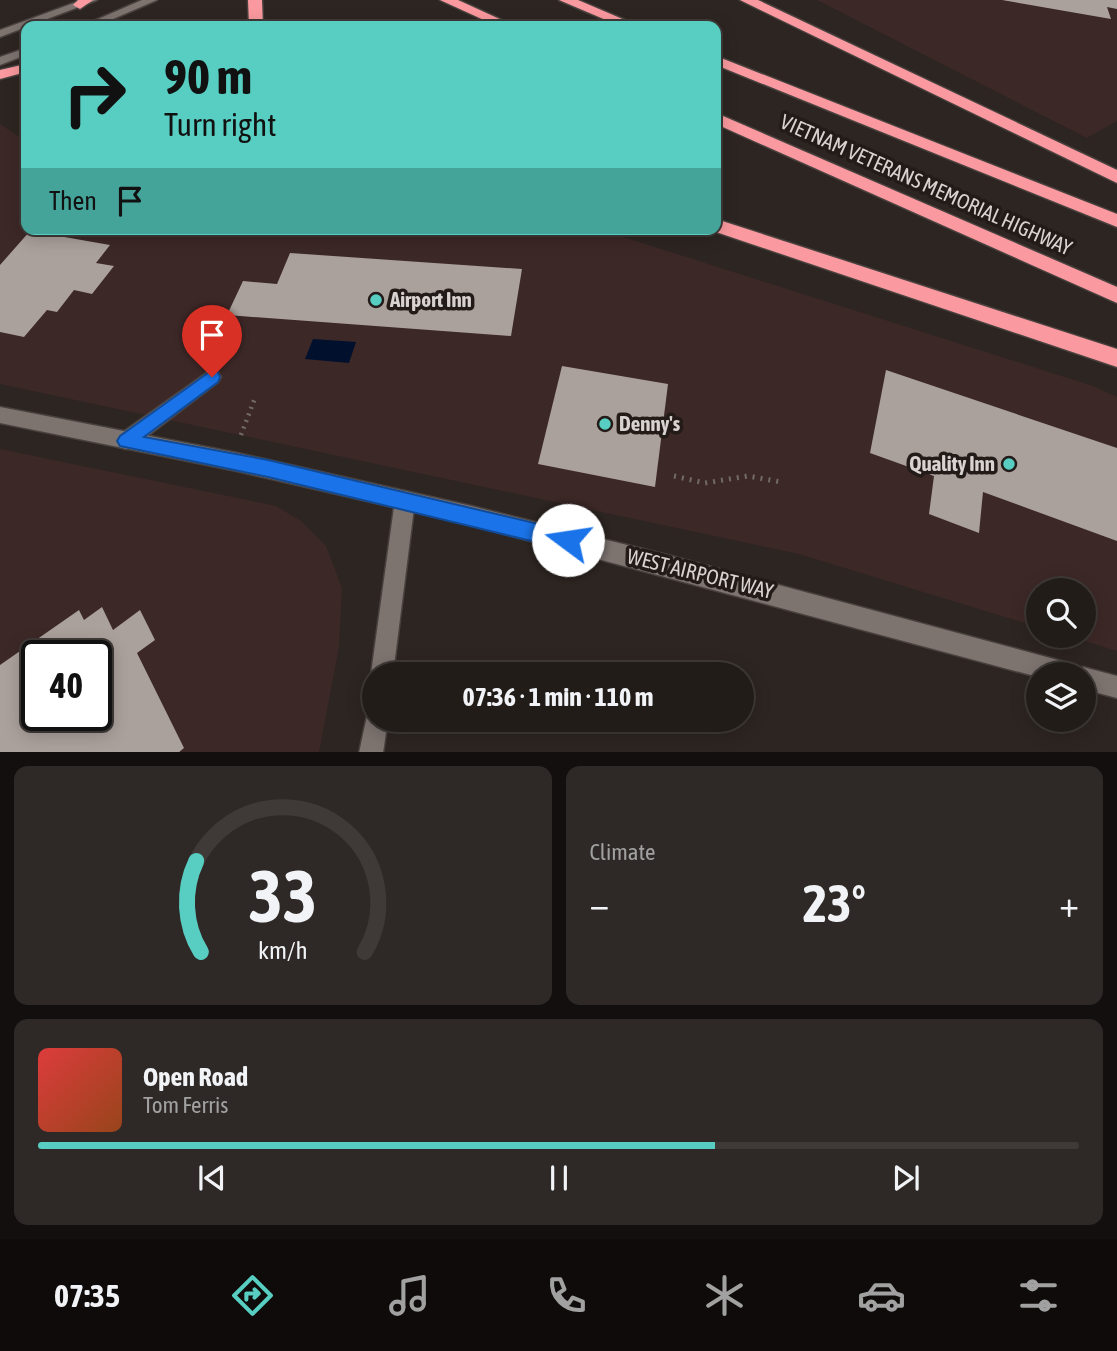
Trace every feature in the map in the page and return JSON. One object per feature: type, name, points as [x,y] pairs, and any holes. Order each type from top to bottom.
[{"type":"highway","points":[[255,0],[255,21]]},
{"type":"highway","points":[[447,0],[496,21]]},
{"type":"highway","points":[[566,0],[619,21]]},
{"type":"highway","points":[[747,0],[1117,177]]},
{"type":"highway","name":"VIETNAM VETERANS MEMORIAL HIGHWAY","points":[[721,62],[1117,221]]},
{"type":"highway","points":[[0,75],[21,69]]},
{"type":"highway","name":"VIETNAM VETERANS MEMORIAL HIGHWAY","points":[[721,120],[1117,295]]},
{"type":"highway","points":[[721,227],[1117,358]]},
{"type":"street","points":[[100,21],[152,0]]},
{"type":"street","points":[[35,21],[86,2]]},
{"type":"street","points":[[0,34],[21,26]]},
{"type":"street","points":[[0,61],[21,53]]},
{"type":"street","points":[[126,441],[212,377]]},
{"type":"street","name":"WEST AIRPORT WAY","points":[[0,415],[268,468],[405,500],[720,578],[1026,662]]},
{"type":"street","points":[[384,662],[405,500]]},
{"type":"street","points":[[1096,681],[1117,687]]},
{"type":"street","points":[[371,752],[374,732]]},
{"type":"path","points":[[241,435],[255,398]]},
{"type":"path","points":[[674,476],[705,483],[748,476],[781,482]]},
{"type":"shaded area","points":[[817,0],[1117,0],[1117,121],[1087,138]]},
{"type":"shaded area","points":[[0,124],[21,138],[21,235],[617,235],[1093,386],[1117,397],[1117,651],[1096,645],[1096,578],[1026,578],[1026,623],[799,554],[0,384]]},
{"type":"shaded area","points":[[0,449],[276,506],[301,521],[326,546],[342,588],[339,647],[319,752],[0,752]]},
{"type":"water","points":[[313,339],[356,342],[349,363],[305,359]]},
{"type":"building","points":[[1002,0],[1117,0],[1117,9],[1107,7],[1111,19]]},
{"type":"building","points":[[26,235],[53,235],[110,245],[96,263],[114,266],[92,294],[74,290],[57,312],[47,310],[24,337],[0,332],[0,265]]},
{"type":"building","name":"Airport Inn","points":[[290,253],[522,269],[511,336],[227,315],[243,281],[277,284]]},
{"type":"building","name":"Denny's","points":[[562,366],[668,384],[655,487],[538,464]]},
{"type":"building","name":"Quality Inn","points":[[886,370],[1117,448],[1117,541],[983,492],[979,533],[929,514],[934,476],[870,453]]},
{"type":"building","points":[[102,607],[113,630],[140,610],[155,640],[137,653],[184,748],[179,752],[0,752],[0,665],[21,650],[21,731],[112,731],[112,640],[36,640],[79,610],[84,620]]},
{"type":"place","name":"Airport Inn","points":[[376,300]]},
{"type":"place","name":"Denny's","points":[[605,424]]},
{"type":"place","name":"Quality Inn","points":[[1009,464]]},
{"type":"route","points":[[212,377],[126,441],[268,468],[568,540]]}]
